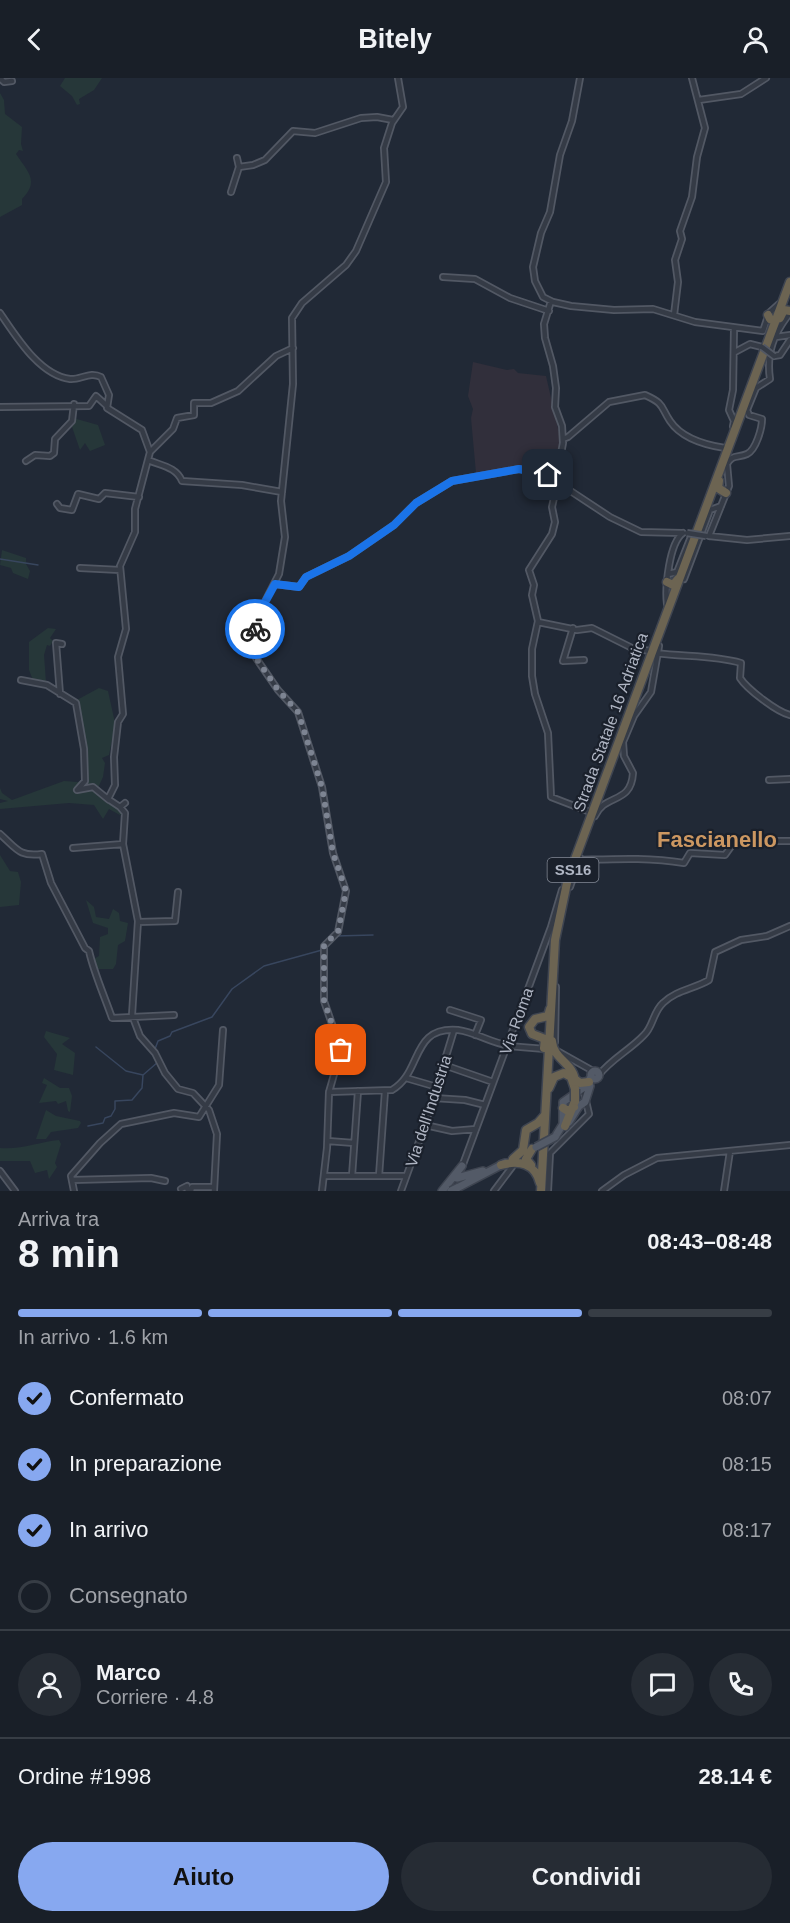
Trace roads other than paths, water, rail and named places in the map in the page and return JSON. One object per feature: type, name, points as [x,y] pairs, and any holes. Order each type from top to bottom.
[{"type":"highway","points":[[788,310],[790,282]]},
{"type":"highway","points":[[788,310],[785,307],[789,294]]},
{"type":"highway","name":"Strada Statale 16 Adriatica","points":[[551,1032],[555,940],[568,878],[671,601],[679,569],[721,499],[721,473],[777,339],[789,294]]},
{"type":"highway","points":[[768,318],[774,318],[788,310]]},
{"type":"highway","points":[[777,339],[782,311],[788,310]]},
{"type":"highway","name":"Strada Statale 16 Adriatica","points":[[542,1191],[557,940],[568,884],[679,569],[777,339]]},
{"type":"highway","points":[[721,473],[717,486],[721,499]]},
{"type":"highway","points":[[671,601],[679,569]]},
{"type":"highway","points":[[544,1048],[545,1039],[532,1034],[529,1027],[535,1019],[549,1014],[551,1003]]},
{"type":"highway","points":[[543,1018],[551,1032],[554,1051],[572,1068],[576,1079],[587,1086]]},
{"type":"highway","points":[[513,1163],[523,1150],[526,1130],[545,1116],[550,1082],[554,1077],[560,1073],[567,1074],[587,1086]]},
{"type":"highway","points":[[576,1079],[587,1086]]},
{"type":"highway","points":[[563,1108],[568,1111],[587,1086]]},
{"type":"highway","points":[[565,1126],[587,1086]]},
{"type":"highway","name":"Strada Statale 16 Adriatica","points":[[542,1191],[545,1116]]},
{"type":"highway","points":[[533,1126],[544,1134]]},
{"type":"highway","points":[[523,1138],[534,1148],[527,1156],[530,1164],[539,1165],[543,1156]]},
{"type":"highway","points":[[498,1167],[515,1162],[529,1166],[539,1178],[542,1191]]},
{"type":"main road","points":[[555,1137],[563,1124],[563,1102],[587,1086]]},
{"type":"main road","points":[[462,1166],[461,1177],[513,1163],[555,1137],[565,1126]]},
{"type":"main road","points":[[442,1191],[462,1166]]},
{"type":"main road","points":[[455,1190],[498,1167]]},
{"type":"street","points":[[0,78],[4,82],[12,81]]},
{"type":"street","points":[[321,1191],[328,1141],[329,1092],[341,1050],[324,1001],[324,945],[337,934],[346,894],[333,853],[326,807],[298,712],[278,690],[254,653],[257,618],[279,574],[285,537],[282,492],[292,384],[294,314],[346,265],[359,246],[386,182],[384,148],[393,120],[402,107],[398,78]]},
{"type":"street","points":[[580,78],[572,121],[560,155],[550,212],[541,233],[533,267],[541,293],[551,301],[614,310],[653,309],[688,320],[777,339]]},
{"type":"street","points":[[674,315],[678,282],[675,260],[682,239],[680,231],[692,197],[697,157],[705,128],[692,78]]},
{"type":"street","points":[[699,100],[741,94],[766,78]]},
{"type":"street","points":[[239,166],[265,160],[284,143],[290,132],[315,133],[361,118],[377,117],[393,120]]},
{"type":"street","points":[[231,192],[239,166],[237,158]]},
{"type":"street","points":[[777,339],[774,356],[782,353],[777,339],[768,318],[779,304],[790,274]]},
{"type":"street","points":[[443,277],[475,279],[510,298],[549,310]]},
{"type":"street","points":[[551,301],[544,324],[544,338],[553,366],[556,388],[555,407],[562,426],[563,439],[555,476],[559,483],[610,518],[646,533],[678,536],[711,534],[747,540],[790,536]]},
{"type":"street","points":[[0,313],[37,360],[50,371],[66,378],[92,374],[101,377],[109,395],[107,406]]},
{"type":"street","points":[[548,1191],[550,1154],[589,1114],[587,1086],[559,1052],[555,1041],[559,941],[565,904],[599,808],[620,799],[629,789],[633,772],[624,756],[623,742],[634,716],[651,692],[657,653],[679,569],[734,421],[729,410],[737,347],[736,330]]},
{"type":"street","points":[[737,347],[777,339]]},
{"type":"street","points":[[711,534],[721,499],[725,468],[729,460],[749,453],[762,423],[759,417],[747,413],[756,388],[770,379],[767,363],[777,339]]},
{"type":"street","points":[[109,801],[115,785],[114,757],[118,723],[123,714],[118,657],[126,628],[120,570],[135,532],[134,516],[150,452],[173,429],[177,418],[194,415],[194,403],[211,403],[238,391],[276,356],[292,348]]},
{"type":"street","points":[[733,390],[746,393],[757,365]]},
{"type":"street","points":[[563,439],[609,402],[645,395],[664,407],[670,420],[692,439],[725,448]]},
{"type":"street","points":[[0,407],[91,405],[96,396],[141,430],[150,452]]},
{"type":"street","points":[[26,461],[35,455],[50,456],[54,453],[55,439],[72,421],[74,404]]},
{"type":"street","points":[[148,460],[164,468],[172,468],[180,474],[182,481],[242,484],[282,492]]},
{"type":"street","points":[[275,584],[299,587],[306,577],[349,556],[394,525],[416,503],[452,481],[519,469],[562,477],[552,510],[555,522],[552,534],[529,570],[534,585],[532,596],[538,622],[532,672],[534,694],[548,733],[551,797],[590,812]]},
{"type":"street","points":[[57,504],[60,508],[71,511],[78,494],[99,499],[105,493],[139,497]]},
{"type":"street","points":[[678,536],[679,569]]},
{"type":"street","points":[[80,568],[120,570]]},
{"type":"street","name":"Via Roma","points":[[462,1166],[505,1044],[551,927],[576,851],[679,569]]},
{"type":"street","points":[[538,622],[579,630],[592,628],[632,648],[650,651]]},
{"type":"street","points":[[573,628],[563,661],[584,660]]},
{"type":"street","points":[[60,694],[56,643],[62,644]]},
{"type":"street","points":[[657,653],[684,657],[716,657],[741,663],[743,667],[740,678],[746,687],[761,696],[768,704],[790,715]]},
{"type":"street","points":[[21,680],[41,683],[76,703],[84,749],[85,783],[77,790],[94,788],[109,801],[122,805],[126,820],[123,844],[138,922],[132,1016],[140,1036],[155,1053],[165,1073],[178,1089],[194,1093],[207,1107],[217,1134],[214,1189],[200,1186],[192,1187],[190,1191],[187,1186],[181,1189]]},
{"type":"street","points":[[769,780],[790,779]]},
{"type":"street","points":[[0,834],[30,857],[42,854],[53,889],[85,948],[89,951],[90,961],[98,976],[103,999],[112,1018],[174,1015]]},
{"type":"street","points":[[579,860],[650,858],[684,863],[690,853],[725,855],[735,841],[790,841]]},
{"type":"street","points":[[73,848],[123,844]]},
{"type":"street","points":[[138,922],[175,921],[178,892]]},
{"type":"street","points":[[587,1086],[645,1034],[655,1013],[663,1003],[679,992],[709,980],[715,952],[741,940],[767,936],[790,926]]},
{"type":"street","points":[[450,1010],[481,1020],[475,1035]]},
{"type":"street","points":[[74,1191],[71,1176],[100,1143],[121,1124],[174,1113],[199,1117],[219,1085],[223,1030]]},
{"type":"street","points":[[329,1092],[392,1090],[406,1078],[428,1037],[454,1030],[505,1044],[544,1048],[546,1055],[544,1102]]},
{"type":"street","name":"Via dell'Industria","points":[[401,1191],[434,1098],[454,1030]]},
{"type":"street","points":[[444,1065],[493,1082]]},
{"type":"street","points":[[406,1078],[437,1087]]},
{"type":"street","points":[[352,1176],[358,1091]]},
{"type":"street","points":[[378,1176],[385,1091]]},
{"type":"street","points":[[434,1098],[465,1100],[485,1105]]},
{"type":"street","points":[[425,1125],[442,1130],[475,1130]]},
{"type":"street","points":[[328,1141],[354,1143]]},
{"type":"street","points":[[602,1191],[624,1175],[657,1158],[790,1145]]},
{"type":"street","points":[[724,1191],[730,1151]]},
{"type":"street","points":[[494,1191],[513,1163]]},
{"type":"street","points":[[0,1171],[15,1191]]},
{"type":"street","points":[[324,1176],[406,1176]]},
{"type":"street","points":[[455,1190],[461,1177]]},
{"type":"street","points":[[72,1180],[151,1178],[165,1181]]},
{"type":"waterway","points":[[0,559],[38,565]]},
{"type":"waterway","points":[[336,936],[373,935]]},
{"type":"waterway","points":[[155,1049],[158,1041],[170,1036],[172,1032],[212,1017],[232,989],[264,966],[322,950]]},
{"type":"waterway","points":[[96,1047],[126,1071],[143,1075],[158,1062]]},
{"type":"waterway","points":[[88,1126],[103,1123],[105,1118],[111,1116],[115,1109],[115,1101],[132,1100],[142,1088],[143,1075]]},
{"type":"district","name":"Fascianello","points":[[717,839]]}]
